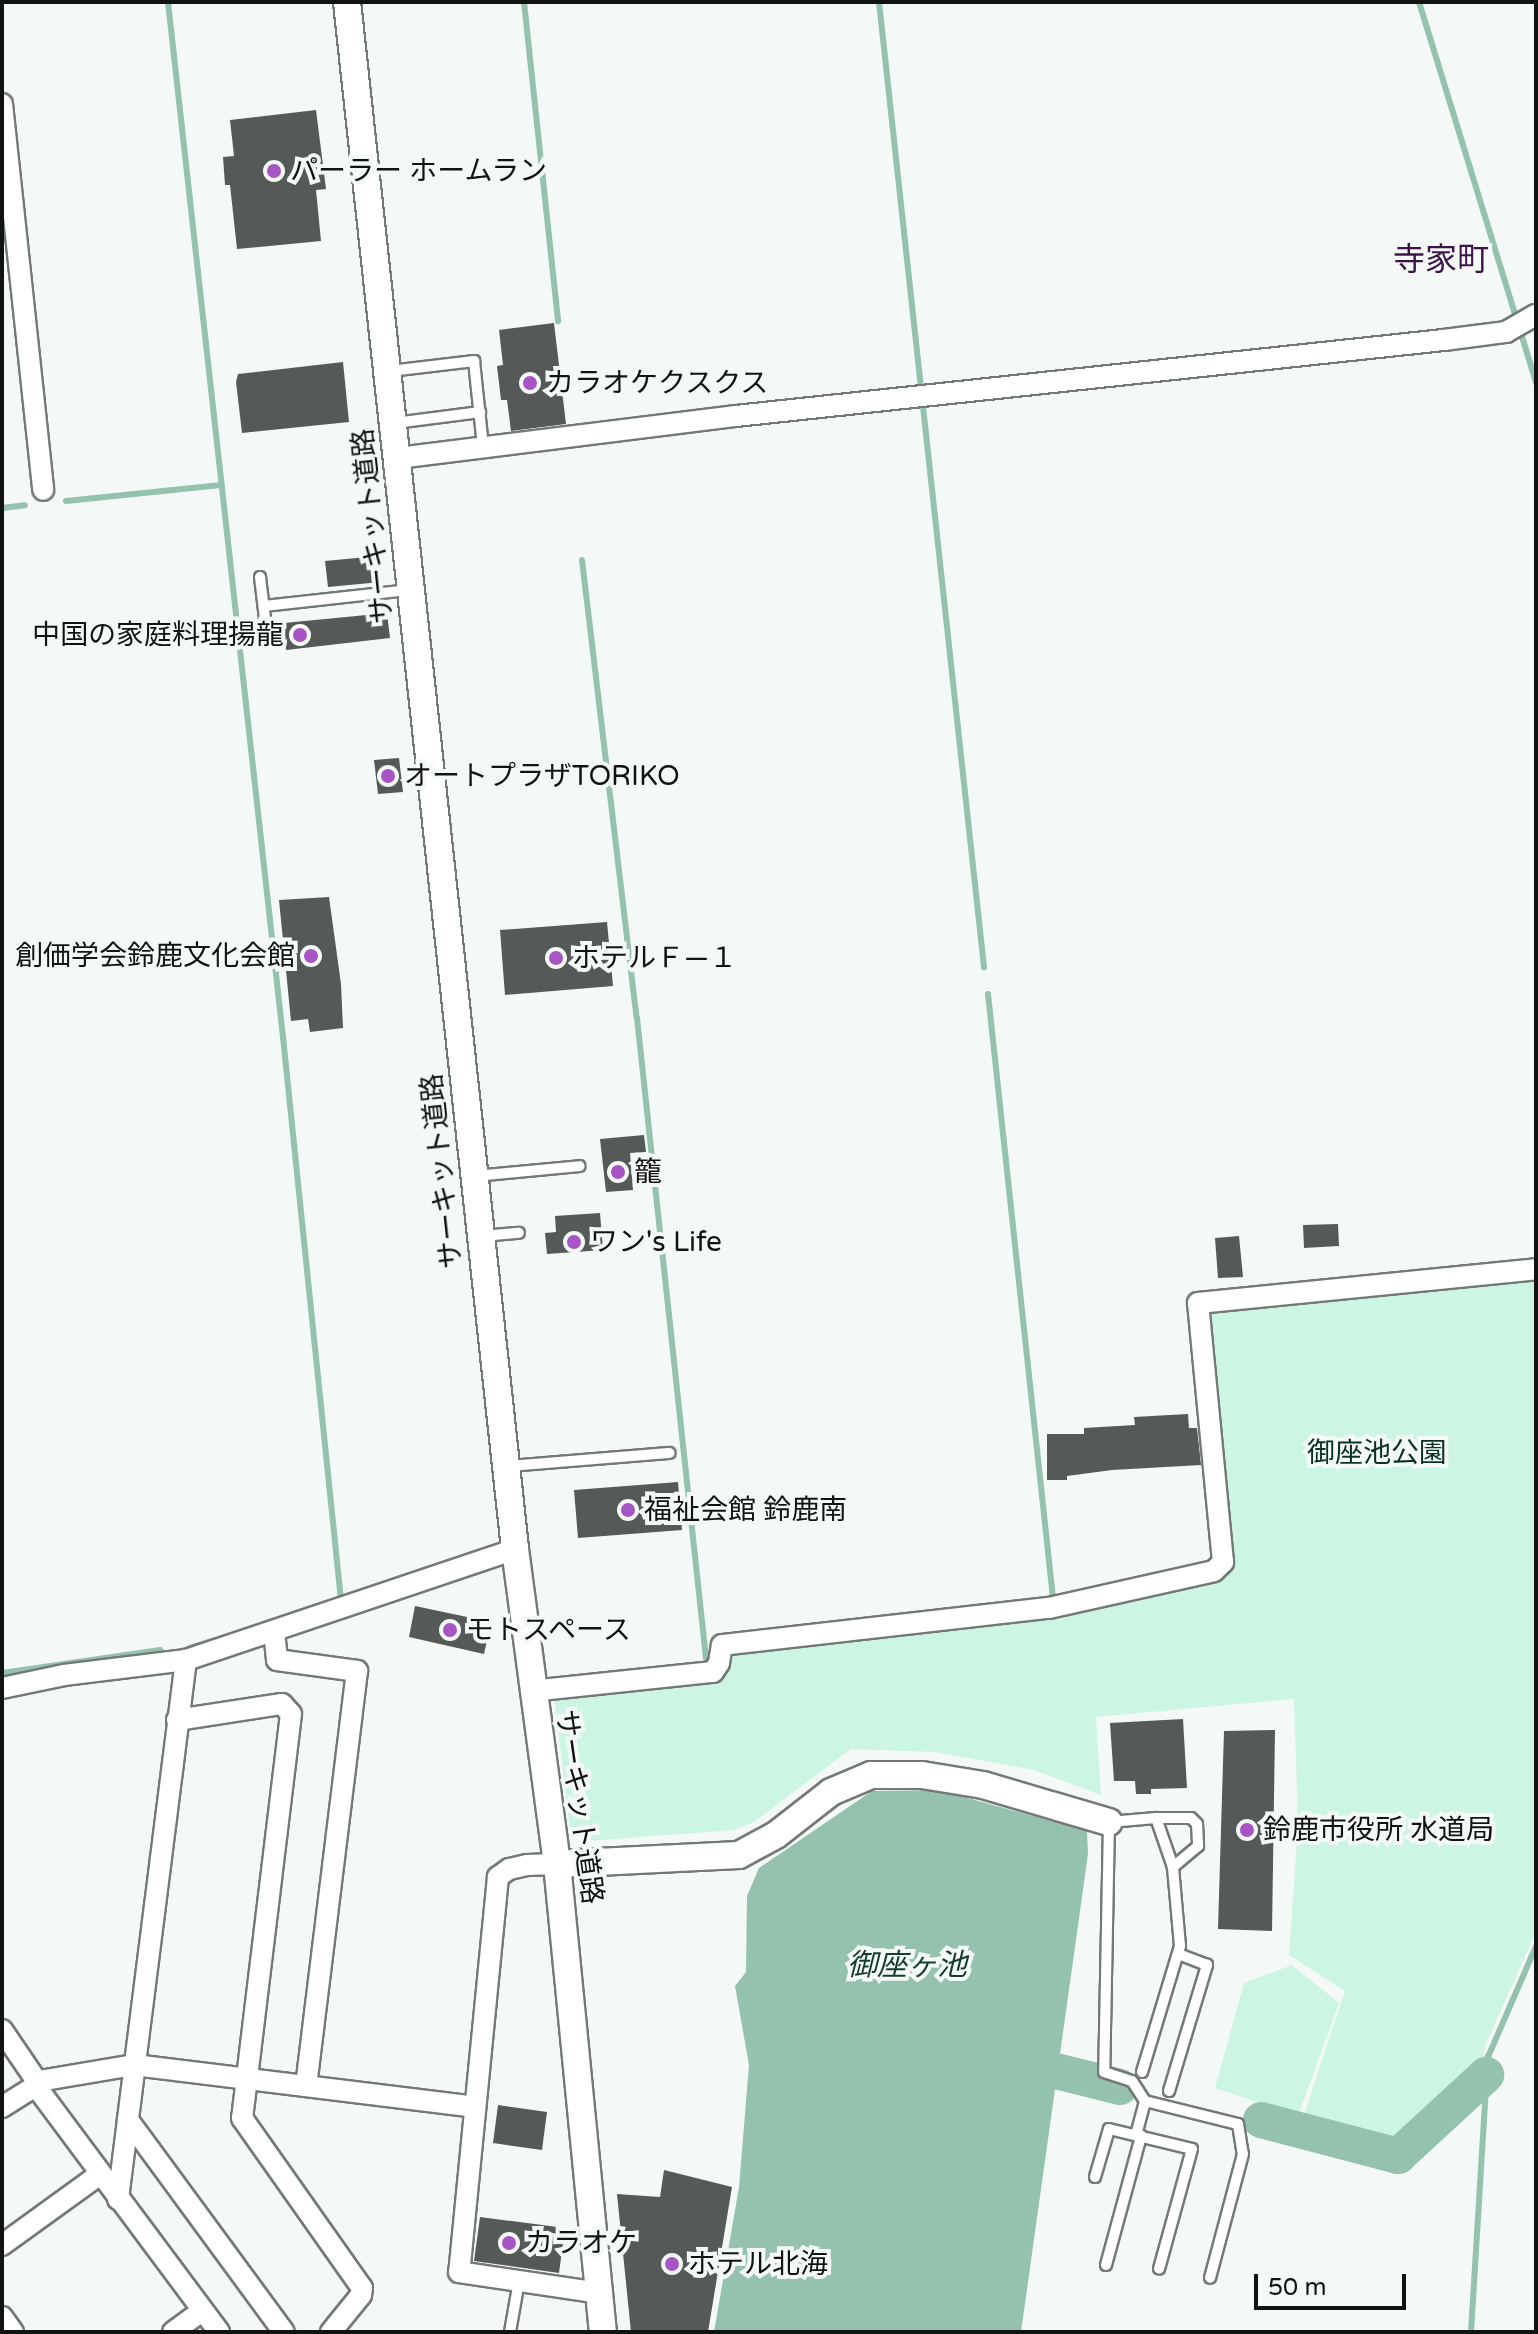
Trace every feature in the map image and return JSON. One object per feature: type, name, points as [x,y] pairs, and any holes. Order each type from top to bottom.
[{"type":"street","name":"サーキット道路","points":[[347,2],[531,1691],[557,1864],[603,2332]]},
{"type":"street","points":[[2,104],[43,490]]},
{"type":"street","points":[[398,458],[736,416],[1444,340],[1506,332],[1534,316]]},
{"type":"street","points":[[531,1691],[713,1672],[719,1663],[722,1645],[1049,1608],[1214,1571],[1223,1562],[1198,1303],[1536,1269]]},
{"type":"street","points":[[2,1688],[64,1675],[186,1660],[515,1549]]},
{"type":"street","points":[[274,1631],[277,1660],[357,1671],[306,2086]]},
{"type":"street","points":[[118,2199],[186,1660]]},
{"type":"street","points":[[177,1720],[282,1704],[291,1714],[242,2118],[362,2288],[361,2295],[331,2332]]},
{"type":"street","points":[[599,2293],[459,2272],[498,1877],[509,1869],[527,1865],[739,1855],[776,1835],[831,1792],[871,1775],[922,1775],[983,1785],[1109,1822]]},
{"type":"street","points":[[2,2030],[100,2174],[219,2332]]},
{"type":"street","points":[[2,2107],[36,2084],[78,2072],[134,2065],[474,2107]]},
{"type":"street","points":[[128,2120],[284,2332]]},
{"type":"street","points":[[2,2245],[100,2174]]},
{"type":"street","points":[[173,2332],[202,2311]]},
{"type":"street","points":[[2,2317],[13,2332]]},
{"type":"lane","points":[[388,372],[474,361],[482,437]]},
{"type":"lane","points":[[393,423],[480,412]]},
{"type":"lane","points":[[260,577],[267,636]]},
{"type":"lane","points":[[264,606],[412,590]]},
{"type":"lane","points":[[475,1176],[580,1166]]},
{"type":"lane","points":[[482,1236],[519,1233]]},
{"type":"lane","points":[[507,1466],[669,1453]]},
{"type":"lane","points":[[1142,2072],[1180,1946],[1173,1867],[1156,1818]]},
{"type":"lane","points":[[1106,2265],[1145,2101],[1132,2081],[1104,2072],[1109,1822],[1191,1818],[1197,1824],[1198,1846],[1173,1867]]},
{"type":"lane","points":[[1169,2091],[1207,1965],[1178,1954]]},
{"type":"lane","points":[[1145,2101],[1238,2124],[1243,2154],[1210,2278]]},
{"type":"lane","points":[[1095,2177],[1109,2129],[1192,2149],[1159,2269]]},
{"type":"lane","points":[[510,2332],[519,2281]]},
{"type":"green space","name":"御座池公園","points":[[1536,1273],[1536,1932],[1485,2046],[1480,2076],[1468,2077],[1459,2093],[1395,2150],[1301,2124],[1345,1991],[1289,1955],[1298,1826],[1294,1699],[1096,1717],[1101,1795],[1034,1770],[934,1752],[851,1749],[754,1822],[734,1830],[587,1841],[570,1830],[554,1695],[716,1679],[734,1652],[1218,1580],[1204,1319],[1214,1308]]},
{"type":"green space","points":[[1292,1965],[1339,2003],[1298,2116],[1215,2088],[1244,1983]]},
{"type":"water","name":"御座ヶ池","points":[[939,1790],[1087,1831],[1088,1854],[1021,2332],[714,2332],[739,2187],[749,2065],[735,1986],[746,1972],[747,1896],[759,1868],[872,1791]]},
{"type":"building","name":"パーラー ホームラン","points":[[316,110],[326,189],[316,190],[321,241],[237,249],[230,185],[225,185],[223,157],[234,156],[230,120]]},
{"type":"building","name":"カラオケクスクス","points":[[554,323],[566,424],[511,431],[507,400],[501,400],[497,366],[503,365],[499,330]]},
{"type":"building","points":[[343,362],[349,422],[242,433],[236,382],[238,374]]},
{"type":"building","points":[[378,556],[381,582],[328,587],[325,561]]},
{"type":"building","points":[[387,613],[390,638],[286,650],[284,623]]},
{"type":"building","name":"オートプラザTORIKO","points":[[399,758],[403,792],[378,794],[374,760]]},
{"type":"building","name":"創価学会鈴鹿文化会館","points":[[329,897],[341,984],[343,1028],[310,1032],[308,1019],[291,1021],[279,900]]},
{"type":"building","name":"ホテルＦ―１","points":[[607,922],[613,986],[505,995],[500,930]]},
{"type":"building","name":"籠","points":[[644,1135],[646,1152],[630,1153],[633,1190],[606,1192],[600,1139]]},
{"type":"building","name":"ワン's Life","points":[[600,1213],[603,1250],[547,1254],[545,1233],[556,1232],[555,1216]]},
{"type":"building","points":[[1338,1224],[1339,1246],[1304,1248],[1303,1225]]},
{"type":"building","points":[[1239,1236],[1243,1277],[1218,1278],[1215,1238]]},
{"type":"building","points":[[1188,1414],[1189,1428],[1197,1428],[1201,1465],[1112,1470],[1067,1476],[1067,1480],[1047,1480],[1047,1434],[1084,1434],[1084,1428],[1135,1425],[1134,1417]]},
{"type":"building","name":"福祉会館 鈴鹿南","points":[[678,1482],[682,1530],[578,1538],[574,1490]]},
{"type":"building","name":"モトスペース","points":[[415,1606],[491,1622],[484,1654],[409,1637]]},
{"type":"building","points":[[1183,1719],[1187,1788],[1151,1789],[1151,1794],[1136,1794],[1135,1781],[1114,1781],[1110,1723]]},
{"type":"building","name":"鈴鹿市役所 水道局","points":[[1275,1730],[1272,1931],[1218,1929],[1224,1731]]},
{"type":"building","points":[[498,2105],[547,2112],[542,2150],[493,2143]]},
{"type":"building","name":"ホテル北海","points":[[664,2170],[732,2187],[708,2332],[631,2332],[617,2194],[660,2197]]},
{"type":"building","name":"カラオケ","points":[[480,2217],[565,2228],[559,2273],[474,2261]]},
{"type":"waterway","points":[[168,2],[283,1037],[341,1600],[336,1601]]},
{"type":"waterway","points":[[524,2],[558,321]]},
{"type":"waterway","points":[[879,2],[984,967]]},
{"type":"waterway","points":[[1419,2],[1536,383]]},
{"type":"waterway","points":[[66,501],[221,485]]},
{"type":"waterway","points":[[2,508],[25,505]]},
{"type":"waterway","points":[[582,560],[637,1018],[706,1658]]},
{"type":"waterway","points":[[988,994],[1053,1598]]},
{"type":"waterway","points":[[189,1648],[215,1640]]},
{"type":"waterway","points":[[2,1673],[160,1650]]},
{"type":"waterway","points":[[1471,2332],[1488,2057],[1536,1946]]},
{"type":"waterway","points":[[1056,2071],[1120,2087]]},
{"type":"waterway","points":[[1261,2120],[1398,2156],[1486,2075]]},
{"type":"place","name":"パーラー ホームラン","points":[[274,171]]},
{"type":"place","name":"カラオケクスクス","points":[[530,383]]},
{"type":"place","name":"中国の家庭料理揚龍","points":[[300,635]]},
{"type":"place","name":"オートプラザTORIKO","points":[[388,776]]},
{"type":"place","name":"創価学会鈴鹿文化会館","points":[[311,956]]},
{"type":"place","name":"ホテルＦ―１","points":[[556,958]]},
{"type":"place","name":"籠","points":[[618,1172]]},
{"type":"place","name":"ワン's Life","points":[[574,1242]]},
{"type":"place","name":"福祉会館 鈴鹿南","points":[[628,1510]]},
{"type":"place","name":"モトスペース","points":[[450,1630]]},
{"type":"place","name":"鈴鹿市役所 水道局","points":[[1247,1830]]},
{"type":"place","name":"カラオケ","points":[[509,2243]]},
{"type":"place","name":"ホテル北海","points":[[672,2264]]},
{"type":"district","name":"寺家町","points":[[1441,260]]}]
